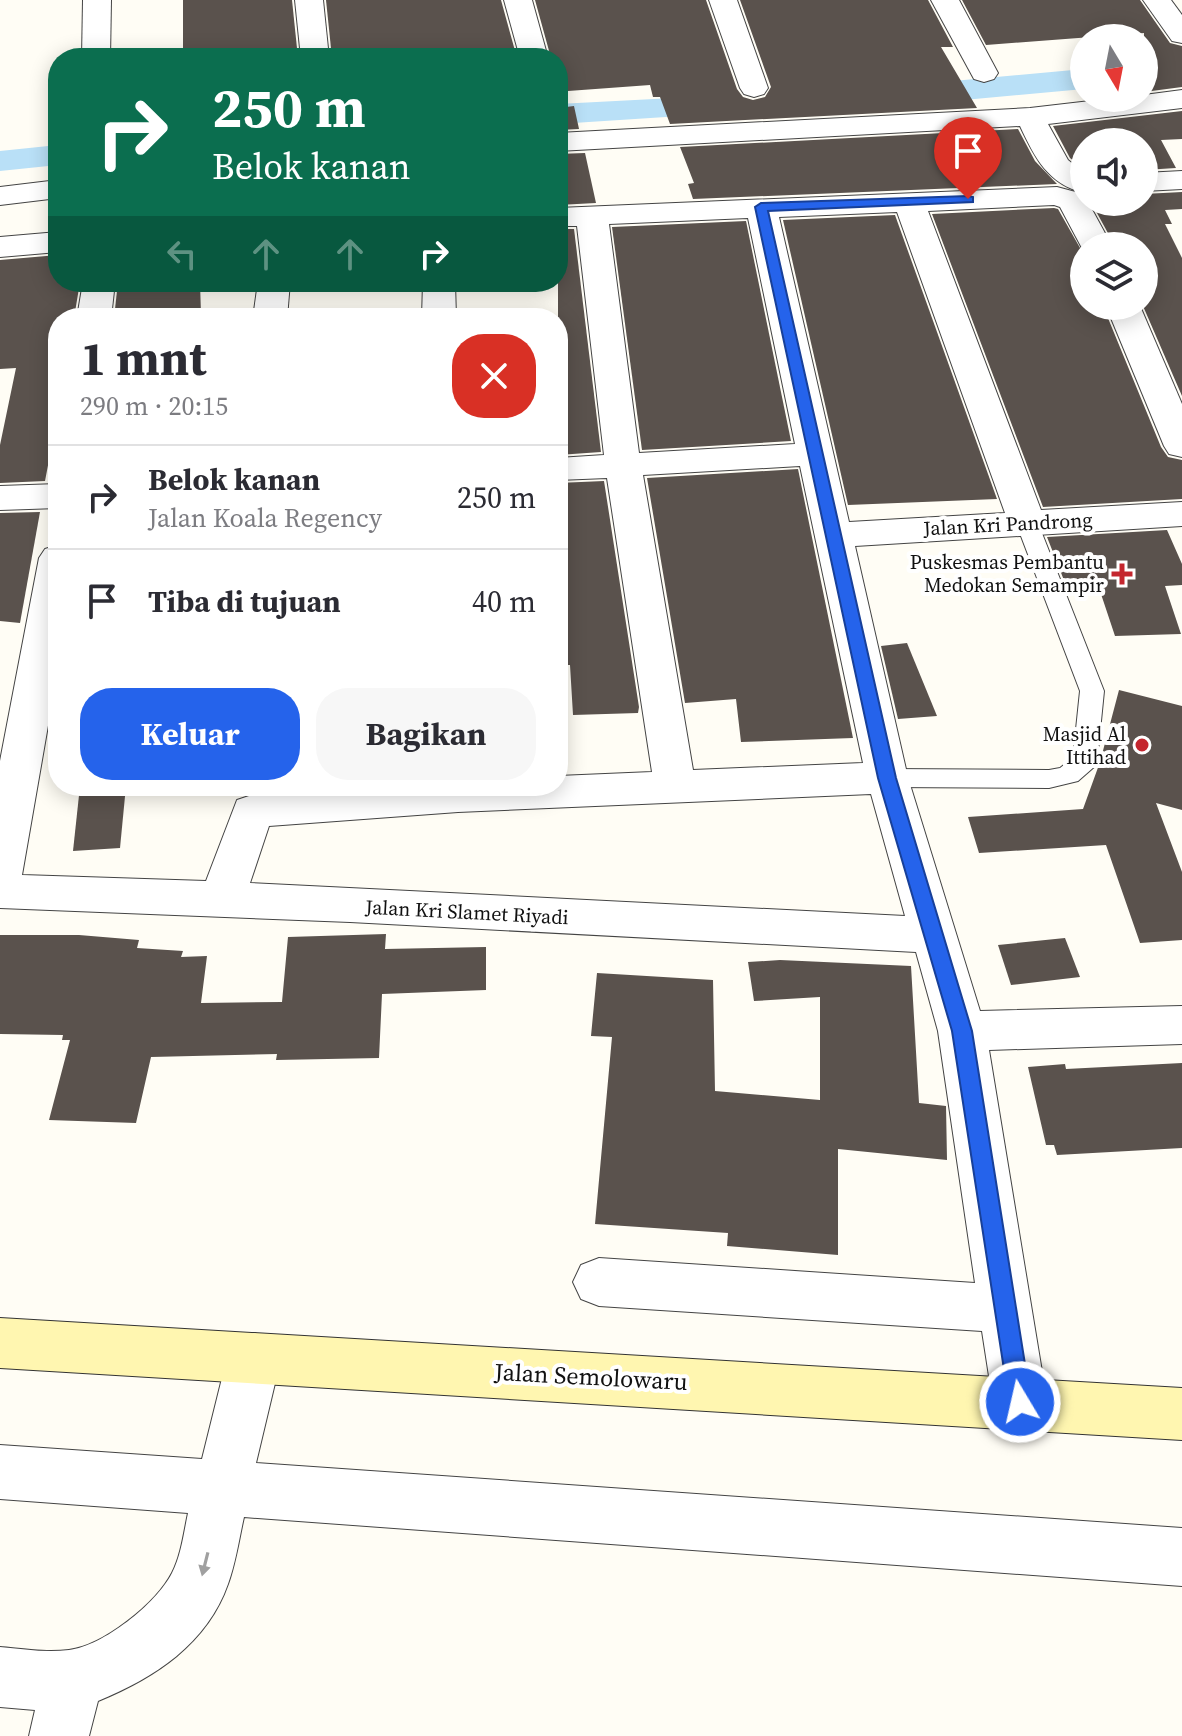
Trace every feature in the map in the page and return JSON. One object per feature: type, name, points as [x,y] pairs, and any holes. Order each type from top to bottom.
[{"type":"main road","name":"Jalan Semolowaru","points":[[0,1343],[251,1376],[1020,1402],[1182,1414]]},
{"type":"street","points":[[96,48],[97,0]]},
{"type":"street","points":[[309,0],[314,48]]},
{"type":"street","points":[[518,0],[531,48]]},
{"type":"street","points":[[723,0],[754,88]]},
{"type":"street","points":[[945,0],[984,73]]},
{"type":"street","points":[[1157,0],[1182,35]]},
{"type":"street","points":[[568,141],[1030,117],[1182,99]]},
{"type":"street","points":[[1030,117],[1061,173],[1070,180]]},
{"type":"street","points":[[1158,181],[1182,180]]},
{"type":"street","points":[[0,196],[48,190]]},
{"type":"street","points":[[675,787],[623,466],[575,217],[1070,194]]},
{"type":"street","points":[[909,202],[1027,523]]},
{"type":"street","points":[[761,207],[887,778],[962,1031],[1020,1402]]},
{"type":"street","points":[[0,247],[48,243]]},
{"type":"street","points":[[1129,320],[1182,446]]},
{"type":"street","points":[[568,469],[814,454]]},
{"type":"street","points":[[0,498],[48,496]]},
{"type":"street","name":"Jalan Kri Pandrong","points":[[833,535],[1182,514]]},
{"type":"street","points":[[0,876],[48,613]]},
{"type":"street","points":[[568,789],[887,778]]},
{"type":"street","points":[[223,898],[252,798],[311,796]]},
{"type":"street","name":"Jalan Kri Slamet Riyadi","points":[[0,891],[223,898],[496,915],[933,935]]},
{"type":"street","points":[[962,1031],[1182,1025]]},
{"type":"street","points":[[599,1282],[1006,1309]]},
{"type":"street","points":[[0,1677],[73,1680],[135,1651],[191,1599],[200,1582],[251,1376]]},
{"type":"street","points":[[0,1472],[226,1480],[1182,1557]]},
{"type":"street","points":[[59,1736],[73,1680]]},
{"type":"lane","points":[[887,778],[1049,779],[1066,777],[1085,761],[1092,691],[1027,523]]},
{"type":"building","points":[[183,0],[292,0],[297,48],[183,48]]},
{"type":"building","points":[[326,0],[501,0],[514,48],[331,48]]},
{"type":"building","points":[[535,0],[706,0],[737,89],[743,97],[753,100],[765,97],[771,87],[740,0],[928,0],[953,47],[941,47],[977,108],[670,124],[660,97],[653,97],[650,85],[568,91],[568,48],[548,48]]},
{"type":"building","points":[[962,0],[1140,0],[1157,24],[1070,24],[1070,39],[986,45]]},
{"type":"building","points":[[1158,26],[1170,43],[1182,46],[1182,87],[1158,90]]},
{"type":"building","points":[[574,106],[579,129],[568,130],[568,107]]},
{"type":"building","points":[[1182,111],[1182,139],[1161,140],[1176,168],[1158,169],[1158,128],[1070,128],[1070,158],[1053,126]]},
{"type":"building","points":[[1018,129],[1035,161],[1057,184],[693,199],[688,184],[694,183],[680,147]]},
{"type":"building","points":[[585,153],[596,203],[568,204],[568,154]]},
{"type":"building","points":[[1182,192],[1182,209],[1165,210],[1172,224],[1165,224],[1182,258],[1182,396],[1149,320],[1158,320],[1158,232],[1107,232],[1099,216],[1158,216],[1158,193]]},
{"type":"building","points":[[1058,209],[1071,232],[1070,320],[1109,320],[1161,447],[1168,457],[1182,460],[1182,499],[1043,507],[932,214]]},
{"type":"building","points":[[895,215],[997,499],[848,505],[783,220]]},
{"type":"building","points":[[746,221],[791,441],[642,450],[612,227]]},
{"type":"building","points":[[568,229],[574,229],[601,452],[568,454],[568,308],[558,308],[558,292],[568,292]]},
{"type":"building","points":[[48,256],[48,292],[78,292],[76,308],[48,308],[48,465],[45,481],[0,483],[0,445],[16,368],[0,369],[0,260]]},
{"type":"building","points":[[117,292],[200,292],[201,308],[115,308]]},
{"type":"building","points":[[798,469],[853,738],[741,742],[736,699],[685,703],[647,478]]},
{"type":"building","points":[[604,481],[638,713],[573,715],[568,665],[568,483]]},
{"type":"building","points":[[40,512],[20,623],[0,621],[0,513]]},
{"type":"building","points":[[1167,530],[1182,564],[1182,585],[1165,586],[1181,634],[1115,636],[1100,591],[1069,593],[1047,537]]},
{"type":"building","points":[[907,643],[937,716],[898,719],[881,646]]},
{"type":"building","points":[[1119,690],[1182,706],[1182,810],[1156,803],[1182,872],[1182,940],[1140,943],[1106,845],[979,853],[968,817],[1083,809],[1100,762]]},
{"type":"building","points":[[79,796],[125,796],[120,848],[73,851]]},
{"type":"building","points":[[386,934],[385,949],[486,947],[486,990],[382,994],[379,1058],[276,1060],[277,1054],[151,1057],[136,1123],[49,1120],[70,1040],[62,1040],[63,1035],[0,1034],[0,935],[79,935],[139,940],[137,948],[183,951],[181,957],[207,956],[201,1003],[282,1002],[288,937]]},
{"type":"building","points":[[1065,938],[1080,977],[1011,985],[998,945]]},
{"type":"building","points":[[780,960],[911,966],[919,1103],[946,1106],[947,1160],[838,1149],[838,1255],[727,1246],[728,1233],[595,1224],[612,1037],[591,1036],[597,973],[713,980],[715,1091],[820,1100],[820,997],[754,1001],[748,962]]},
{"type":"building","points":[[1182,1063],[1182,1148],[1057,1155],[1054,1145],[1046,1145],[1028,1067],[1065,1064],[1066,1069]]},
{"type":"waterway","points":[[899,96],[1070,81]]},
{"type":"waterway","points":[[568,113],[731,105]]},
{"type":"waterway","points":[[0,161],[48,156]]},
{"type":"place","name":"Puskesmas Pembantu Medokan Semampir","points":[[1122,574]]},
{"type":"place","name":"Masjid Al Ittihad","points":[[1142,745]]},
{"type":"route","points":[[968,199],[761,207],[887,778],[962,1031],[1020,1402]]}]
